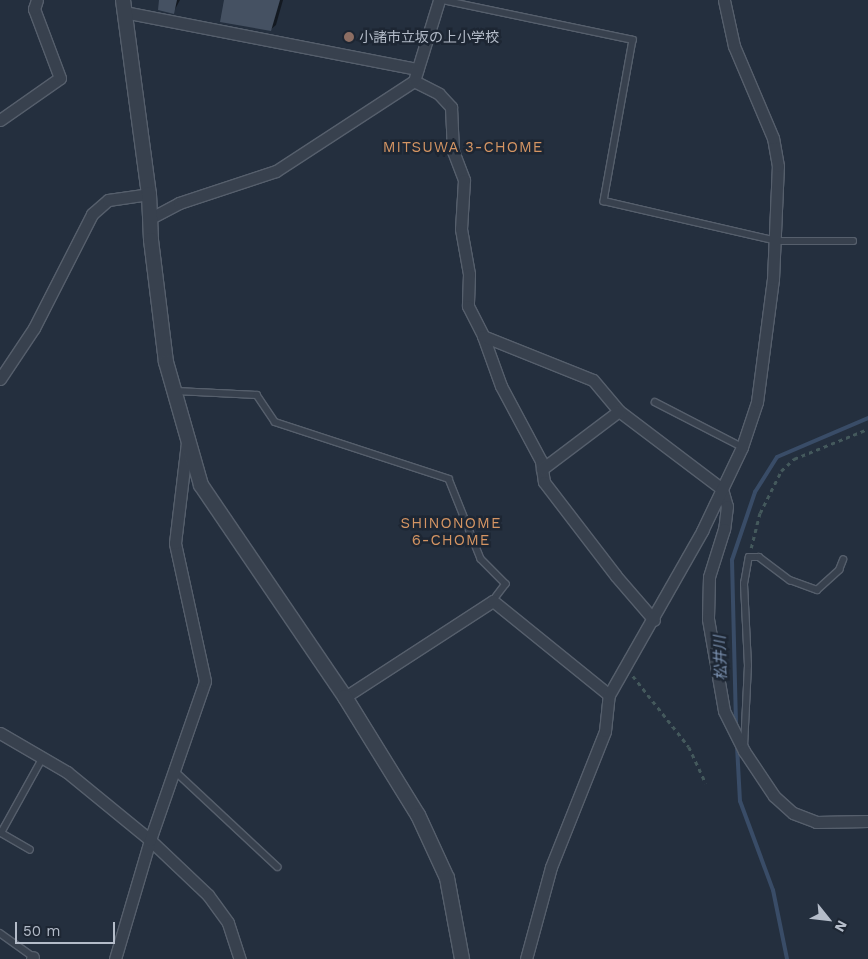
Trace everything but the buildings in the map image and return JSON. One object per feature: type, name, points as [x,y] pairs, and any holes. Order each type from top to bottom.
[{"type":"street","points":[[0,120],[60,78],[34,9],[36,0]]},
{"type":"street","points":[[149,219],[179,203],[276,171],[414,81],[440,0]]},
{"type":"street","points":[[526,959],[551,867],[605,731],[609,695],[654,620],[722,489],[742,447],[757,402],[777,241],[778,176],[773,138],[734,46],[724,0]]},
{"type":"street","points":[[418,70],[124,6],[149,194],[149,219],[166,362],[187,442],[201,485],[345,697],[418,815],[447,878],[462,959]]},
{"type":"street","points":[[414,81],[439,94],[451,107],[453,151],[464,180],[461,229],[469,274],[468,306],[483,336],[501,386],[540,461],[544,482],[616,576],[654,620]]},
{"type":"street","points":[[0,379],[34,328],[92,214],[108,200],[149,194]]},
{"type":"street","points":[[483,336],[522,354],[577,371],[593,380],[620,411],[722,489],[727,506],[724,529],[709,577],[708,619],[724,711],[744,751],[774,796],[794,813],[816,822],[868,821]]},
{"type":"street","points":[[542,469],[620,411]]},
{"type":"street","points":[[115,959],[150,840],[176,772],[205,681],[175,543],[187,442]]},
{"type":"street","points":[[345,697],[493,601],[609,695]]},
{"type":"street","points":[[0,732],[66,772],[150,840],[208,895],[228,923],[240,959]]},
{"type":"lane","points":[[440,0],[633,40],[604,201],[777,241],[853,241]]},
{"type":"lane","points":[[173,391],[257,395],[275,422],[449,479],[481,559],[506,584],[493,601]]},
{"type":"lane","points":[[655,402],[742,447]]},
{"type":"lane","points":[[744,751],[748,666],[744,584],[749,557],[759,557],[790,580],[817,590],[839,570],[843,560]]},
{"type":"lane","points":[[30,850],[1,833],[42,759]]},
{"type":"lane","points":[[176,772],[278,867]]},
{"type":"lane","points":[[0,933],[34,958]]},
{"type":"path","points":[[749,557],[760,513],[781,471],[794,460],[868,429]]},
{"type":"path","points":[[625,668],[689,746],[706,783]]},
{"type":"waterway","name":"松井川","points":[[736,724],[732,560],[755,492],[777,457],[868,418]]},
{"type":"waterway","name":"松井川","points":[[737,746],[740,801],[773,890],[787,959]]},
{"type":"place","name":"小諸市立坂の上小学校","points":[[349,37]]},
{"type":"district","name":"MITSUWA 3-CHOME","points":[[463,148]]},
{"type":"district","name":"SHINONOME 6-CHOME","points":[[451,532]]}]
